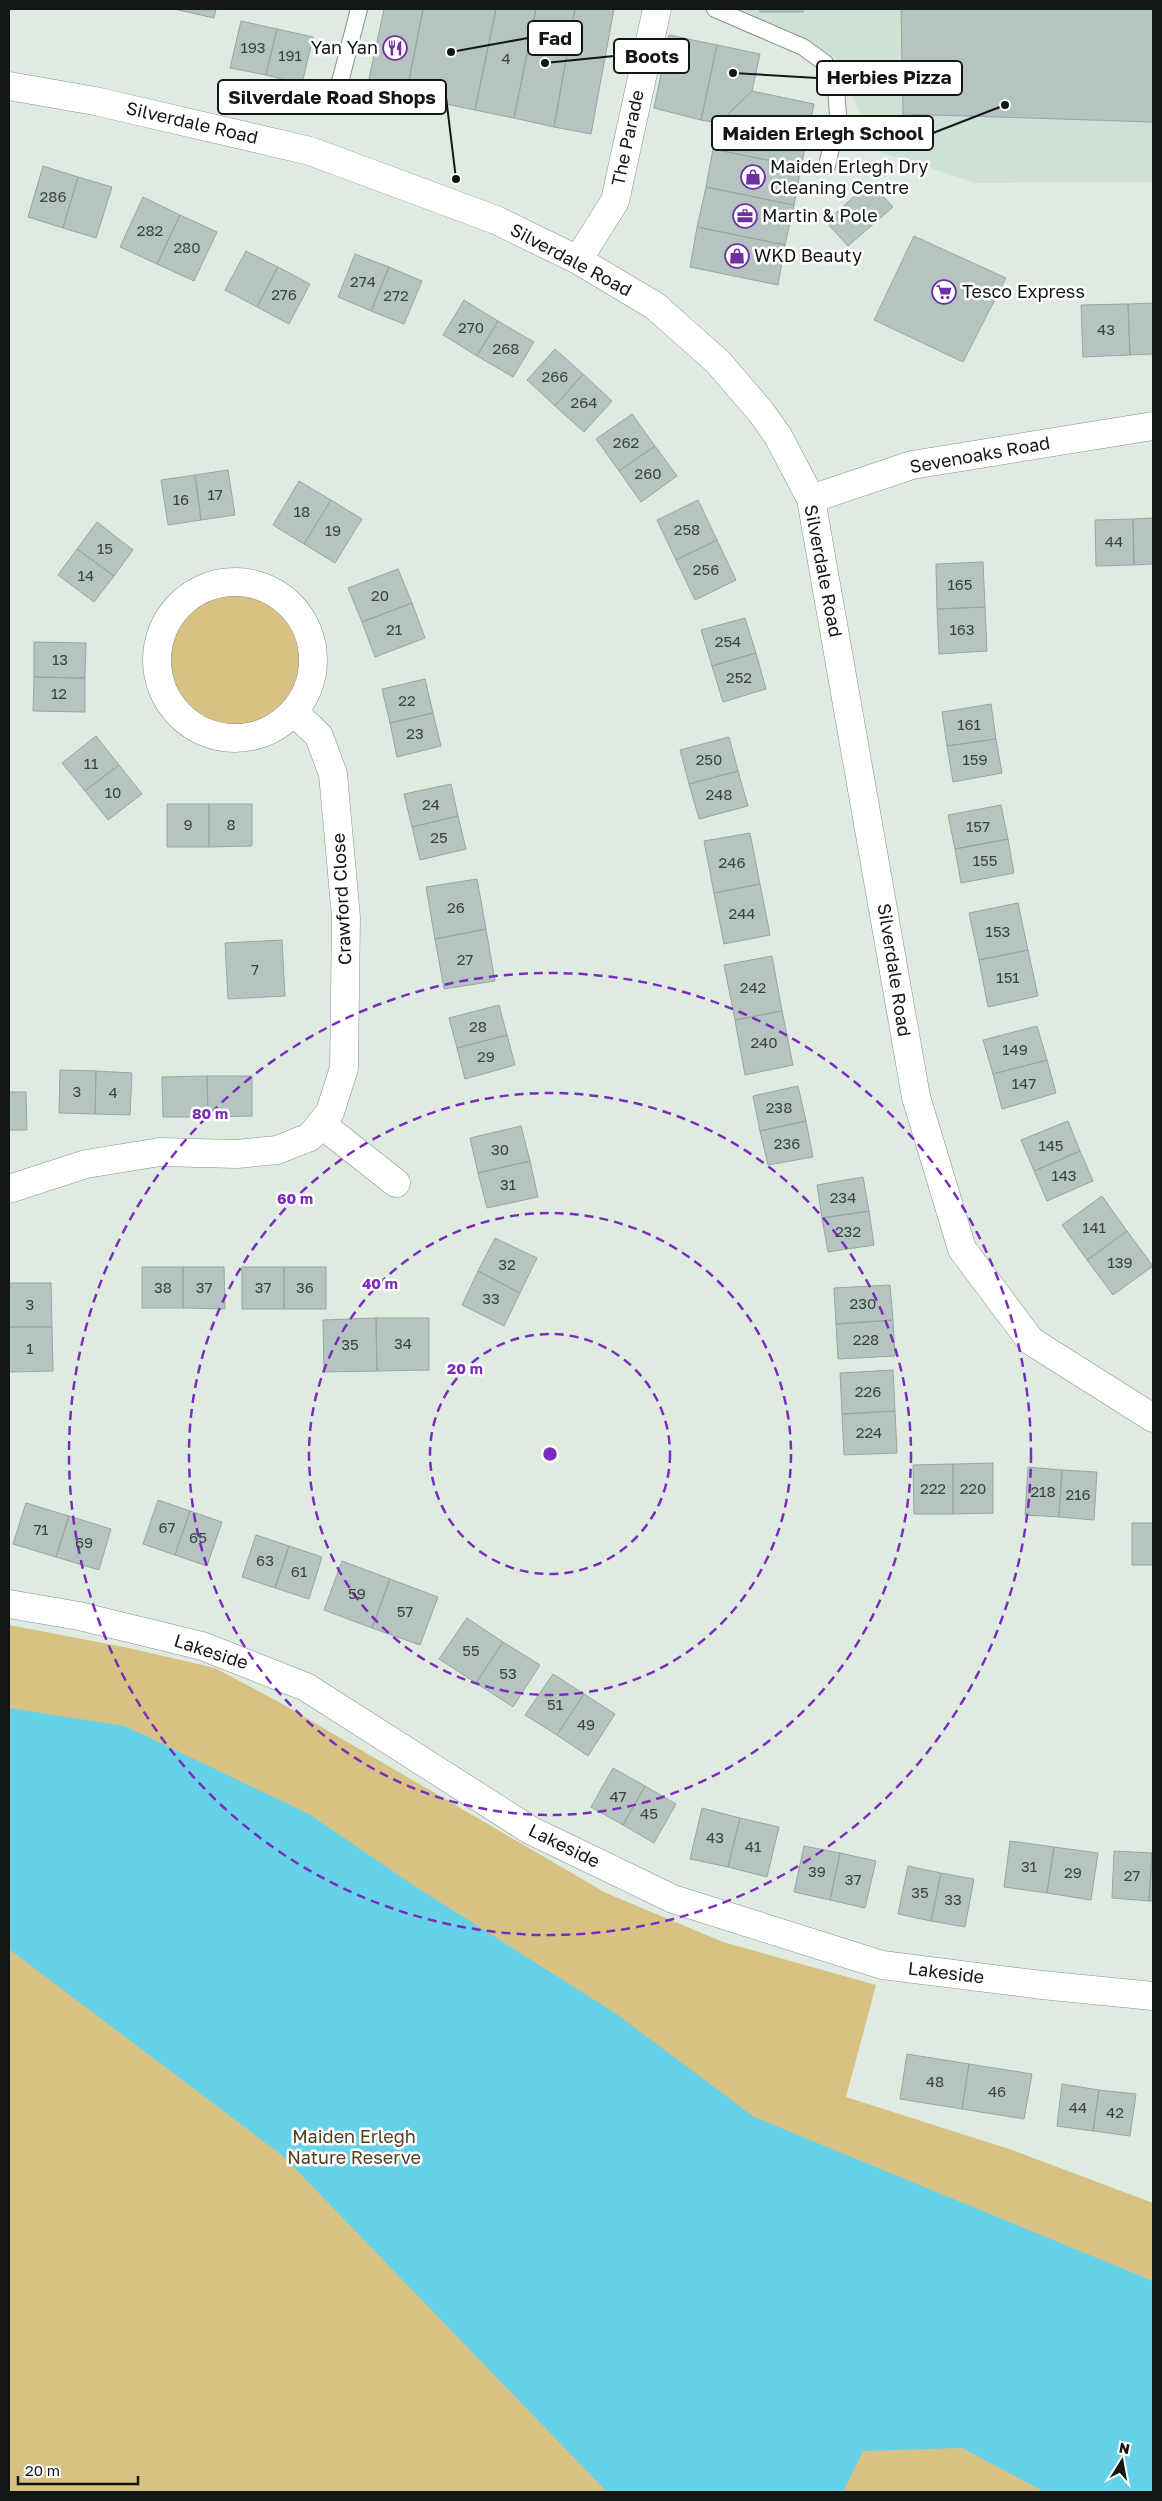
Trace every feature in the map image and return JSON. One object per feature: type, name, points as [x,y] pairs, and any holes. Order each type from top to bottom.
[{"type":"street","name":"The Parade","points":[[578,260],[614,201],[657,9]]},
{"type":"street","name":"Silverdale Road","points":[[9,86],[95,101],[310,151],[496,220],[578,260],[655,306],[718,362],[761,412],[778,436],[811,499],[916,1097],[962,1249],[1031,1342],[1153,1418]]},
{"type":"street","name":"Sevenoaks Road","points":[[811,499],[912,465],[1153,426]]},
{"type":"street","points":[[240,581],[264,586],[286,599],[302,618],[312,641],[313,650],[314,666],[308,691],[294,712],[275,728],[250,738],[223,738],[197,729],[176,712],[161,689],[156,663],[159,636],[172,612],[191,593],[215,584],[240,581]]},
{"type":"street","name":"Crawford Close","points":[[9,1189],[86,1164],[160,1152],[237,1154],[277,1150],[310,1136],[330,1112],[344,1068],[346,917],[333,774],[319,736],[294,712]]},
{"type":"street","points":[[321,1124],[396,1183]]},
{"type":"street","name":"Lakeside","points":[[9,1604],[79,1616],[202,1646],[306,1686],[530,1830],[673,1899],[882,1965],[1042,1985],[1153,1996]]},
{"type":"lane","points":[[334,105],[359,9]]},
{"type":"lane","points":[[715,9],[803,47],[824,63],[836,87],[838,116],[827,166]]},
{"type":"shaded area","points":[[741,9],[1153,9],[1153,182],[976,183],[877,151],[836,58]]},
{"type":"green space","points":[[237,592],[263,597],[275,603],[285,612],[294,622],[300,634],[305,660],[300,686],[294,698],[285,708],[275,717],[263,723],[237,728],[211,723],[199,717],[189,708],[180,698],[174,686],[169,660],[174,634],[180,622],[189,612],[199,603],[211,597]]},
{"type":"green space","name":"Maiden Erlegh Nature Reserve","points":[[9,1625],[129,1648],[215,1668],[277,1701],[606,1893],[723,1942],[876,1985],[846,2097],[1012,2150],[1153,2203],[1153,2492],[9,2492]]},
{"type":"water","points":[[9,1708],[125,1726],[309,1814],[413,1885],[615,2013],[754,2117],[1153,2281],[1153,2492],[1045,2492],[962,2448],[863,2451],[843,2492],[607,2492],[284,2157],[9,1949]]},
{"type":"building","points":[[174,9],[216,9],[214,18]]},
{"type":"building","name":"Yan Yan","points":[[384,9],[423,9],[406,96],[367,88]]},
{"type":"building","points":[[423,9],[496,9],[475,110],[406,96]]},
{"type":"building","points":[[496,9],[536,9],[514,118],[475,110]]},
{"type":"building","points":[[536,9],[575,9],[554,127],[514,118]]},
{"type":"building","points":[[575,9],[614,9],[591,134],[554,127]]},
{"type":"building","points":[[760,9],[803,9],[803,12],[760,12]]},
{"type":"building","points":[[901,9],[1153,9],[1153,122],[903,114]]},
{"type":"building","points":[[241,21],[277,29],[266,75],[230,68]]},
{"type":"building","points":[[277,29],[313,37],[302,84],[266,75]]},
{"type":"building","points":[[669,35],[717,45],[701,120],[654,108]]},
{"type":"building","points":[[717,45],[760,54],[752,91],[719,123],[701,120]]},
{"type":"building","points":[[752,91],[814,104],[801,167],[713,149],[719,123]]},
{"type":"building","name":"Maiden Erlegh Dry Cleaning Centre","points":[[713,149],[801,167],[794,205],[706,187]]},
{"type":"building","points":[[43,166],[78,177],[63,228],[28,217]]},
{"type":"building","points":[[78,177],[112,187],[96,238],[63,228]]},
{"type":"building","points":[[870,182],[893,207],[848,246],[826,222]]},
{"type":"building","name":"Martin & Pole","points":[[706,187],[794,205],[785,245],[697,227]]},
{"type":"building","points":[[143,197],[180,215],[157,264],[120,247]]},
{"type":"building","points":[[180,215],[217,232],[194,281],[157,264]]},
{"type":"building","name":"WKD Beauty","points":[[697,227],[785,245],[778,285],[690,267]]},
{"type":"building","name":"Tesco Express","points":[[914,236],[1006,278],[963,362],[874,320]]},
{"type":"building","points":[[246,251],[278,267],[257,307],[225,290]]},
{"type":"building","points":[[355,254],[389,267],[371,311],[338,297]]},
{"type":"building","points":[[278,267],[310,284],[289,324],[257,307]]},
{"type":"building","points":[[389,267],[422,281],[404,324],[371,311]]},
{"type":"building","points":[[464,300],[498,321],[477,356],[443,335]]},
{"type":"building","points":[[1153,303],[1153,354],[1130,355],[1128,304]]},
{"type":"building","points":[[1128,304],[1130,355],[1083,357],[1081,305]]},
{"type":"building","points":[[498,321],[534,342],[513,377],[477,356]]},
{"type":"building","points":[[555,349],[583,374],[555,406],[527,380]]},
{"type":"building","points":[[583,374],[612,401],[584,432],[555,406]]},
{"type":"building","points":[[632,414],[655,446],[619,471],[596,439]]},
{"type":"building","points":[[655,446],[677,476],[641,502],[619,471]]},
{"type":"building","points":[[228,470],[235,515],[201,520],[195,475]]},
{"type":"building","points":[[195,475],[201,520],[168,525],[161,480]]},
{"type":"building","points":[[299,481],[331,500],[304,544],[273,525]]},
{"type":"building","points":[[331,500],[362,519],[335,563],[304,544]]},
{"type":"building","points":[[698,500],[717,540],[676,560],[657,520]]},
{"type":"building","points":[[1153,518],[1153,564],[1134,565],[1133,519]]},
{"type":"building","points":[[1133,519],[1134,565],[1096,566],[1095,520]]},
{"type":"building","points":[[97,522],[133,550],[114,576],[77,549]]},
{"type":"building","points":[[717,540],[736,580],[695,600],[676,560]]},
{"type":"building","points":[[77,549],[114,576],[94,602],[58,575]]},
{"type":"building","points":[[983,562],[985,607],[937,609],[936,564]]},
{"type":"building","points":[[398,569],[412,603],[362,622],[348,588]]},
{"type":"building","points":[[412,603],[425,638],[375,657],[362,622]]},
{"type":"building","points":[[985,607],[987,651],[939,654],[937,609]]},
{"type":"building","points":[[745,618],[756,653],[712,666],[701,630]]},
{"type":"building","points":[[34,642],[86,643],[85,678],[34,677]]},
{"type":"building","points":[[756,653],[766,689],[723,702],[712,666]]},
{"type":"building","points":[[34,677],[85,678],[85,712],[33,711]]},
{"type":"building","points":[[425,679],[433,713],[390,723],[382,689]]},
{"type":"building","points":[[991,704],[996,739],[947,746],[942,712]]},
{"type":"building","points":[[433,713],[441,746],[397,757],[390,723]]},
{"type":"building","points":[[96,736],[119,765],[85,791],[62,763]]},
{"type":"building","points":[[729,737],[738,771],[689,784],[680,750]]},
{"type":"building","points":[[996,739],[1002,773],[953,782],[947,746]]},
{"type":"building","points":[[119,765],[142,794],[108,820],[85,791]]},
{"type":"building","points":[[738,771],[748,806],[699,819],[689,784]]},
{"type":"building","points":[[451,784],[458,816],[412,827],[404,794]]},
{"type":"building","points":[[167,804],[209,804],[209,847],[167,847]]},
{"type":"building","points":[[209,804],[252,804],[252,846],[209,847]]},
{"type":"building","points":[[1001,805],[1008,839],[955,849],[948,815]]},
{"type":"building","points":[[458,816],[466,849],[420,860],[412,827]]},
{"type":"building","points":[[750,833],[760,884],[714,893],[704,841]]},
{"type":"building","points":[[1008,839],[1014,873],[961,883],[955,849]]},
{"type":"building","points":[[477,879],[486,929],[435,939],[426,887]]},
{"type":"building","points":[[760,884],[770,935],[724,944],[714,893]]},
{"type":"building","points":[[1018,903],[1028,950],[979,960],[969,913]]},
{"type":"building","points":[[486,929],[495,981],[444,989],[435,939]]},
{"type":"building","points":[[282,940],[285,996],[228,999],[225,943]]},
{"type":"building","points":[[1028,950],[1038,996],[988,1007],[979,960]]},
{"type":"building","points":[[772,956],[782,1011],[735,1020],[724,965]]},
{"type":"building","points":[[499,1005],[507,1035],[457,1048],[449,1018]]},
{"type":"building","points":[[782,1011],[793,1065],[745,1075],[735,1020]]},
{"type":"building","points":[[1037,1026],[1047,1060],[993,1074],[983,1040]]},
{"type":"building","points":[[507,1035],[515,1065],[465,1079],[457,1048]]},
{"type":"building","points":[[1047,1060],[1056,1093],[1002,1109],[993,1074]]},
{"type":"building","points":[[60,1070],[96,1071],[95,1114],[59,1113]]},
{"type":"building","points":[[96,1071],[132,1073],[130,1115],[95,1114]]},
{"type":"building","points":[[207,1076],[208,1117],[163,1117],[162,1077]]},
{"type":"building","points":[[207,1076],[252,1076],[252,1116],[208,1117]]},
{"type":"building","points":[[798,1086],[806,1121],[760,1131],[753,1096]]},
{"type":"building","points":[[9,1092],[26,1092],[27,1130],[9,1130]]},
{"type":"building","points":[[806,1121],[813,1157],[768,1165],[760,1131]]},
{"type":"building","points":[[1068,1121],[1080,1151],[1034,1171],[1021,1140]]},
{"type":"building","points":[[521,1126],[530,1161],[478,1173],[470,1138]]},
{"type":"building","points":[[1080,1151],[1093,1181],[1047,1201],[1034,1171]]},
{"type":"building","points":[[530,1161],[538,1197],[487,1208],[478,1173]]},
{"type":"building","points":[[863,1177],[869,1211],[822,1218],[817,1185]]},
{"type":"building","points":[[1102,1196],[1127,1231],[1087,1260],[1062,1225]]},
{"type":"building","points":[[869,1211],[874,1245],[828,1252],[822,1218]]},
{"type":"building","points":[[1127,1231],[1153,1266],[1113,1295],[1087,1260]]},
{"type":"building","points":[[495,1238],[537,1258],[520,1293],[478,1271]]},
{"type":"building","points":[[142,1267],[183,1267],[183,1308],[142,1308]]},
{"type":"building","points":[[183,1267],[224,1267],[225,1309],[183,1308]]},
{"type":"building","points":[[242,1267],[284,1267],[284,1309],[242,1309]]},
{"type":"building","points":[[284,1267],[326,1267],[326,1309],[284,1309]]},
{"type":"building","points":[[478,1271],[520,1293],[504,1326],[462,1305]]},
{"type":"building","points":[[9,1283],[51,1283],[52,1327],[9,1327]]},
{"type":"building","points":[[890,1285],[893,1320],[836,1324],[834,1288]]},
{"type":"building","points":[[376,1318],[429,1318],[429,1370],[377,1371]]},
{"type":"building","points":[[376,1318],[377,1371],[324,1372],[323,1320]]},
{"type":"building","points":[[893,1320],[895,1356],[838,1359],[836,1324]]},
{"type":"building","points":[[9,1327],[52,1327],[53,1371],[9,1372]]},
{"type":"building","points":[[893,1370],[895,1411],[842,1414],[840,1373]]},
{"type":"building","points":[[895,1411],[897,1453],[844,1455],[842,1414]]},
{"type":"building","points":[[993,1463],[993,1513],[953,1514],[953,1464]]},
{"type":"building","points":[[953,1464],[953,1514],[914,1514],[913,1465]]},
{"type":"building","points":[[1028,1467],[1062,1470],[1059,1517],[1025,1515]]},
{"type":"building","points":[[1062,1470],[1097,1472],[1094,1520],[1059,1517]]},
{"type":"building","points":[[158,1500],[190,1511],[175,1555],[143,1544]]},
{"type":"building","points":[[26,1503],[69,1516],[56,1557],[13,1544]]},
{"type":"building","points":[[190,1511],[222,1522],[207,1566],[175,1555]]},
{"type":"building","points":[[69,1516],[111,1529],[99,1570],[56,1557]]},
{"type":"building","points":[[1132,1523],[1153,1523],[1153,1565],[1132,1565]]},
{"type":"building","points":[[256,1535],[289,1546],[275,1588],[242,1577]]},
{"type":"building","points":[[289,1546],[322,1557],[309,1599],[275,1588]]},
{"type":"building","points":[[342,1561],[390,1579],[372,1628],[324,1610]]},
{"type":"building","points":[[390,1579],[438,1597],[420,1645],[372,1628]]},
{"type":"building","points":[[467,1618],[503,1642],[476,1683],[439,1659]]},
{"type":"building","points":[[503,1642],[540,1665],[513,1707],[476,1683]]},
{"type":"building","points":[[553,1674],[584,1694],[557,1735],[525,1715]]},
{"type":"building","points":[[584,1694],[615,1714],[588,1756],[557,1735]]},
{"type":"building","points":[[613,1768],[645,1786],[623,1825],[591,1807]]},
{"type":"building","points":[[645,1786],[676,1804],[654,1843],[623,1825]]},
{"type":"building","points":[[702,1808],[740,1818],[728,1867],[690,1859]]},
{"type":"building","points":[[740,1818],[779,1827],[767,1877],[728,1867]]},
{"type":"building","points":[[1010,1841],[1054,1847],[1047,1893],[1004,1887]]},
{"type":"building","points":[[804,1846],[840,1853],[830,1900],[794,1892]]},
{"type":"building","points":[[1054,1847],[1098,1853],[1091,1900],[1047,1893]]},
{"type":"building","points":[[1114,1851],[1152,1853],[1149,1901],[1112,1898]]},
{"type":"building","points":[[840,1853],[876,1861],[865,1908],[830,1900]]},
{"type":"building","points":[[1152,1853],[1153,1901],[1149,1901]]},
{"type":"building","points":[[908,1866],[941,1873],[931,1921],[898,1914]]},
{"type":"building","points":[[941,1873],[974,1879],[965,1927],[931,1921]]},
{"type":"building","points":[[907,2054],[969,2064],[962,2109],[900,2099]]},
{"type":"building","points":[[969,2064],[1032,2074],[1024,2119],[962,2109]]},
{"type":"building","points":[[1062,2084],[1099,2090],[1093,2131],[1057,2126]]},
{"type":"building","points":[[1099,2090],[1136,2094],[1130,2136],[1093,2131]]},
{"type":"place","name":"Yan Yan","points":[[395,48]]},
{"type":"place","name":"Fad","points":[[451,52]]},
{"type":"place","name":"Boots","points":[[545,63]]},
{"type":"place","name":"Herbies Pizza","points":[[733,73]]},
{"type":"place","name":"Maiden Erlegh School","points":[[1005,105]]},
{"type":"place","name":"Maiden Erlegh Dry Cleaning Centre","points":[[753,177]]},
{"type":"place","name":"Silverdale Road Shops","points":[[456,179]]},
{"type":"place","name":"Martin & Pole","points":[[745,216]]},
{"type":"place","name":"WKD Beauty","points":[[737,256]]},
{"type":"place","name":"Tesco Express","points":[[944,292]]}]
